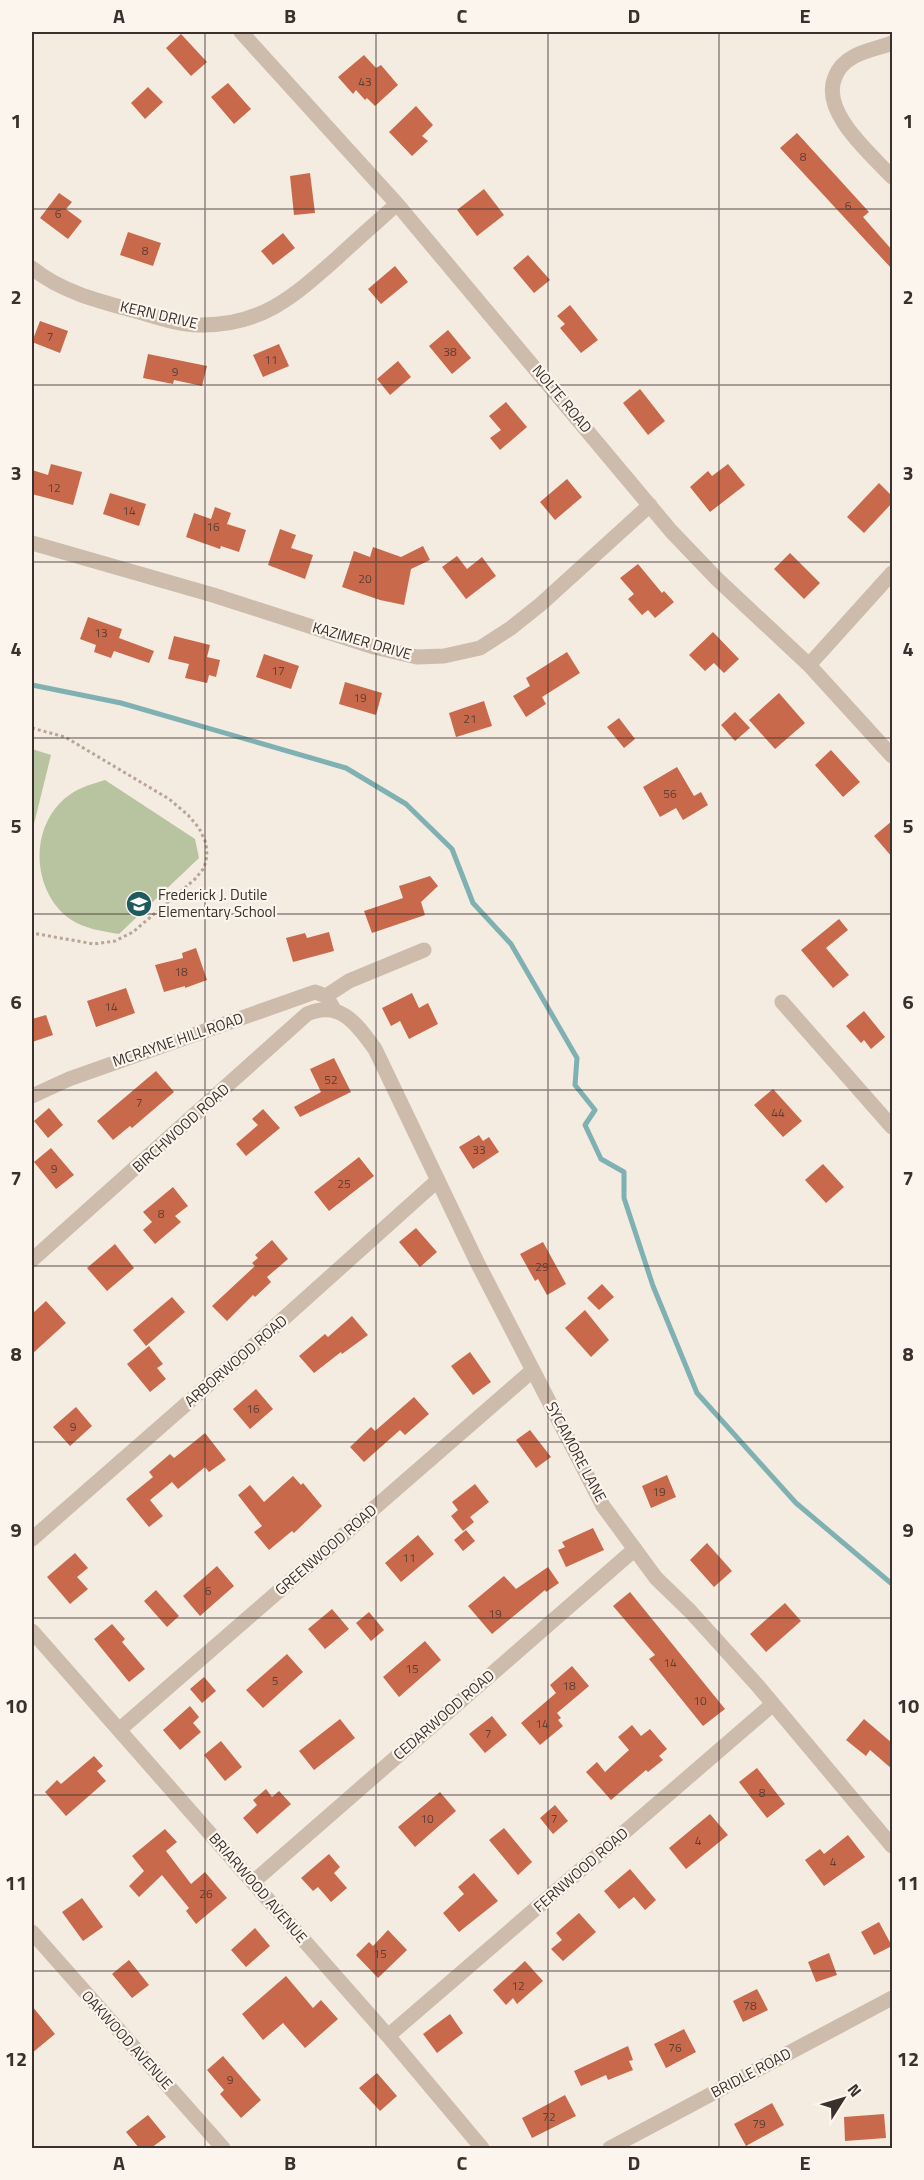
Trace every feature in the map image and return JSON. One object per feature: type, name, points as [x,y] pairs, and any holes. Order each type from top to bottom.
[{"type":"street","name":"NOLTE ROAD","points":[[241,32],[397,204],[650,505],[717,579],[809,665],[892,756]]},
{"type":"street","points":[[892,44],[851,58],[839,68],[833,81],[834,106],[840,118],[892,177]]},
{"type":"street","name":"KERN DRIVE","points":[[32,268],[48,280],[67,289],[171,321],[198,325],[232,322],[261,314],[287,300],[397,204]]},
{"type":"street","name":"KAZIMER DRIVE","points":[[32,543],[213,596],[374,647],[417,657],[444,656],[480,648],[500,637],[541,604],[650,505]]},
{"type":"street","points":[[809,665],[892,573]]},
{"type":"street","name":"MCRAYNE HILL ROAD","points":[[32,1096],[69,1078],[315,992],[326,996],[349,981],[424,950]]},
{"type":"street","points":[[326,996],[335,1011]]},
{"type":"street","points":[[782,1002],[892,1127]]},
{"type":"street","name":"BIRCHWOOD ROAD","points":[[32,1260],[307,1014],[316,1010],[335,1011]]},
{"type":"street","name":"SYCAMORE LANE","points":[[335,1011],[354,1021],[375,1049],[477,1262],[603,1506],[656,1578],[690,1611],[773,1704],[892,1846]]},
{"type":"street","name":"ARBORWOOD ROAD","points":[[32,1539],[438,1180]]},
{"type":"street","name":"GREENWOOD ROAD","points":[[119,1730],[533,1370]]},
{"type":"street","name":"CEDARWOOD ROAD","points":[[253,1882],[636,1549]]},
{"type":"street","name":"BRIARWOOD AVENUE","points":[[32,1631],[388,2036],[482,2148]]},
{"type":"street","name":"FERNWOOD ROAD","points":[[388,2036],[773,1704]]},
{"type":"street","name":"OAKWOOD AVENUE","points":[[32,1932],[224,2148]]},
{"type":"street","name":"BRIDLE ROAD","points":[[610,2148],[892,1998]]},
{"type":"path","points":[[32,728],[65,737],[169,799],[199,828],[205,839],[207,850],[204,868],[195,879],[124,938],[94,944],[32,933]]},
{"type":"green space","points":[[32,749],[51,755],[32,832]]},
{"type":"green space","points":[[105,780],[195,839],[199,858],[119,934],[100,931],[70,919],[58,908],[49,894],[40,863],[43,831],[50,816],[60,803],[75,791]]},
{"type":"building","points":[[181,34],[207,62],[191,76],[166,48]]},
{"type":"building","points":[[364,55],[376,68],[381,65],[398,85],[375,106],[367,98],[365,100],[356,90],[353,94],[338,77]]},
{"type":"building","points":[[228,83],[251,109],[234,124],[211,97]]},
{"type":"building","points":[[148,87],[163,102],[145,119],[131,103]]},
{"type":"building","points":[[416,106],[433,125],[422,136],[428,141],[412,156],[389,132]]},
{"type":"building","points":[[797,133],[869,212],[863,217],[892,250],[892,269],[780,148]]},
{"type":"building","points":[[310,173],[315,213],[294,215],[290,176]]},
{"type":"building","points":[[484,189],[504,215],[477,236],[457,210]]},
{"type":"building","points":[[59,193],[72,202],[66,209],[82,221],[68,239],[40,218]]},
{"type":"building","points":[[128,232],[161,243],[153,266],[120,255]]},
{"type":"building","points":[[283,233],[295,248],[273,265],[261,251]]},
{"type":"building","points":[[528,255],[550,280],[534,293],[513,268]]},
{"type":"building","points":[[395,266],[408,282],[381,304],[368,289]]},
{"type":"building","points":[[570,305],[598,340],[581,353],[560,328],[565,324],[557,316]]},
{"type":"building","points":[[40,321],[68,331],[60,353],[32,342]]},
{"type":"building","points":[[448,330],[471,358],[452,374],[429,346]]},
{"type":"building","points":[[279,344],[289,366],[263,377],[253,355]]},
{"type":"building","points":[[148,354],[207,366],[202,386],[174,380],[173,384],[143,378]]},
{"type":"building","points":[[398,361],[411,377],[390,395],[377,379]]},
{"type":"building","points":[[640,389],[665,421],[648,435],[623,403]]},
{"type":"building","points":[[506,402],[527,427],[500,450],[490,438],[501,430],[489,416]]},
{"type":"building","points":[[51,464],[82,472],[73,505],[32,494],[32,470],[48,475]]},
{"type":"building","points":[[728,464],[745,485],[710,512],[690,487],[708,471],[712,476]]},
{"type":"building","points":[[567,479],[582,497],[555,520],[540,502]]},
{"type":"building","points":[[879,483],[892,496],[892,503],[864,533],[847,517]]},
{"type":"building","points":[[110,493],[146,504],[139,526],[103,514]]},
{"type":"building","points":[[215,507],[231,513],[227,524],[246,530],[239,552],[221,546],[220,549],[186,537],[194,513],[211,519]]},
{"type":"building","points":[[280,529],[296,535],[291,548],[313,555],[305,579],[268,565]]},
{"type":"building","points":[[423,546],[430,560],[411,569],[404,605],[380,600],[342,587],[354,551],[370,557],[373,547],[401,557]]},
{"type":"building","points":[[790,553],[820,583],[804,599],[774,569]]},
{"type":"building","points":[[457,556],[467,569],[482,557],[496,576],[466,599],[442,567]]},
{"type":"building","points":[[638,564],[662,593],[664,591],[674,602],[655,618],[648,610],[642,615],[628,599],[634,594],[620,578]]},
{"type":"building","points":[[88,617],[122,629],[119,638],[154,651],[149,663],[114,651],[111,658],[94,652],[96,645],[80,639]]},
{"type":"building","points":[[713,632],[739,659],[724,673],[714,663],[705,671],[689,655]]},
{"type":"building","points":[[174,636],[210,645],[207,657],[220,660],[216,677],[209,675],[207,683],[185,678],[189,664],[168,659]]},
{"type":"building","points":[[567,652],[580,673],[542,697],[546,704],[526,717],[513,696],[530,686],[526,678]]},
{"type":"building","points":[[264,654],[299,666],[291,689],[256,677]]},
{"type":"building","points":[[345,682],[382,693],[376,715],[339,704]]},
{"type":"building","points":[[779,693],[805,723],[775,749],[749,720]]},
{"type":"building","points":[[484,701],[492,726],[456,737],[449,713]]},
{"type":"building","points":[[735,712],[750,728],[735,741],[721,725]]},
{"type":"building","points":[[619,718],[635,739],[624,748],[607,727]]},
{"type":"building","points":[[831,750],[860,782],[843,797],[815,765]]},
{"type":"building","points":[[677,767],[694,796],[701,792],[708,805],[683,820],[676,808],[660,817],[643,787]]},
{"type":"building","points":[[892,821],[892,857],[874,836]]},
{"type":"building","points":[[430,876],[438,886],[421,902],[425,915],[372,933],[364,911],[403,898],[399,886]]},
{"type":"building","points":[[839,919],[848,930],[826,948],[849,975],[833,988],[801,950]]},
{"type":"building","points":[[329,932],[334,951],[293,962],[286,938],[305,933],[307,938]]},
{"type":"building","points":[[196,948],[207,980],[164,992],[155,965],[183,958],[182,953]]},
{"type":"building","points":[[126,988],[135,1013],[96,1027],[87,1001]]},
{"type":"building","points":[[412,993],[419,1008],[428,1003],[438,1024],[409,1039],[400,1021],[391,1026],[382,1008]]},
{"type":"building","points":[[864,1011],[885,1037],[871,1049],[864,1040],[861,1043],[846,1026]]},
{"type":"building","points":[[46,1015],[53,1035],[32,1042],[32,1019]]},
{"type":"building","points":[[334,1058],[351,1092],[300,1117],[294,1107],[321,1092],[310,1069]]},
{"type":"building","points":[[156,1071],[174,1092],[132,1128],[130,1126],[113,1140],[97,1121]]},
{"type":"building","points":[[773,1089],[802,1121],[783,1137],[754,1105]]},
{"type":"building","points":[[49,1108],[63,1125],[48,1138],[34,1121]]},
{"type":"building","points":[[263,1109],[280,1128],[246,1156],[236,1144],[258,1125],[252,1119]]},
{"type":"building","points":[[479,1135],[483,1141],[489,1137],[499,1152],[473,1169],[459,1147]]},
{"type":"building","points":[[51,1148],[74,1175],[56,1189],[34,1162]]},
{"type":"building","points":[[359,1157],[374,1176],[329,1211],[314,1192]]},
{"type":"building","points":[[823,1164],[844,1187],[826,1203],[805,1180]]},
{"type":"building","points":[[173,1187],[188,1206],[175,1216],[181,1222],[155,1244],[143,1230],[152,1222],[143,1212]]},
{"type":"building","points":[[416,1228],[437,1252],[420,1267],[399,1242]]},
{"type":"building","points":[[272,1240],[288,1259],[267,1277],[271,1282],[255,1297],[253,1295],[227,1321],[212,1306],[255,1266],[252,1263],[258,1258],[255,1255]]},
{"type":"building","points":[[543,1242],[566,1284],[547,1295],[538,1279],[535,1281],[520,1254]]},
{"type":"building","points":[[115,1244],[134,1268],[107,1291],[87,1268]]},
{"type":"building","points":[[602,1284],[614,1297],[599,1310],[587,1298]]},
{"type":"building","points":[[172,1297],[185,1312],[146,1346],[133,1330]]},
{"type":"building","points":[[46,1301],[66,1323],[32,1354],[32,1314]]},
{"type":"building","points":[[585,1310],[609,1340],[591,1357],[565,1328]]},
{"type":"building","points":[[352,1316],[368,1335],[314,1373],[299,1356],[325,1334],[328,1337]]},
{"type":"building","points":[[149,1346],[163,1364],[157,1368],[166,1379],[150,1392],[127,1364]]},
{"type":"building","points":[[470,1352],[491,1382],[473,1395],[451,1366]]},
{"type":"building","points":[[256,1389],[273,1409],[250,1429],[233,1409]]},
{"type":"building","points":[[414,1397],[429,1414],[405,1435],[400,1430],[364,1462],[350,1447],[371,1427],[375,1431]]},
{"type":"building","points":[[76,1407],[92,1426],[70,1446],[53,1427]]},
{"type":"building","points":[[530,1430],[551,1457],[536,1468],[516,1440]]},
{"type":"building","points":[[205,1433],[226,1460],[209,1472],[205,1467],[178,1489],[172,1482],[150,1500],[163,1516],[149,1527],[126,1499],[153,1477],[149,1472],[170,1454],[174,1458]]},
{"type":"building","points":[[667,1475],[676,1497],[651,1508],[642,1486]]},
{"type":"building","points":[[293,1476],[301,1485],[303,1483],[322,1506],[294,1533],[292,1531],[269,1550],[254,1532],[262,1526],[238,1495],[250,1485],[264,1502]]},
{"type":"building","points":[[475,1484],[489,1502],[470,1517],[474,1522],[463,1531],[451,1516],[458,1510],[452,1502]]},
{"type":"building","points":[[593,1528],[604,1550],[566,1567],[558,1550],[565,1547],[562,1542]]},
{"type":"building","points":[[466,1530],[475,1541],[463,1551],[454,1540]]},
{"type":"building","points":[[418,1535],[434,1554],[401,1582],[385,1563]]},
{"type":"building","points":[[707,1543],[732,1571],[714,1587],[690,1560]]},
{"type":"building","points":[[75,1553],[88,1568],[77,1577],[88,1589],[70,1604],[47,1577]]},
{"type":"building","points":[[217,1566],[234,1586],[200,1616],[183,1596]]},
{"type":"building","points":[[548,1567],[559,1583],[546,1592],[545,1590],[492,1634],[468,1606],[504,1576],[516,1589]]},
{"type":"building","points":[[156,1590],[179,1616],[167,1627],[144,1601]]},
{"type":"building","points":[[630,1592],[725,1709],[703,1726],[649,1659],[655,1655],[613,1606]]},
{"type":"building","points":[[785,1603],[801,1621],[766,1652],[750,1634]]},
{"type":"building","points":[[332,1609],[349,1629],[325,1649],[308,1629]]},
{"type":"building","points":[[369,1612],[384,1630],[371,1641],[356,1623]]},
{"type":"building","points":[[112,1624],[125,1639],[122,1642],[145,1669],[129,1682],[94,1639]]},
{"type":"building","points":[[425,1641],[441,1660],[399,1697],[383,1677]]},
{"type":"building","points":[[287,1654],[303,1672],[263,1708],[246,1690]]},
{"type":"building","points":[[572,1666],[589,1686],[557,1713],[561,1718],[558,1720],[563,1726],[540,1745],[521,1723],[556,1693],[550,1685]]},
{"type":"building","points":[[204,1677],[216,1691],[202,1703],[190,1689]]},
{"type":"building","points":[[190,1706],[199,1717],[193,1723],[201,1732],[180,1750],[163,1730]]},
{"type":"building","points":[[492,1716],[507,1735],[485,1753],[469,1734]]},
{"type":"building","points":[[340,1719],[355,1738],[314,1770],[299,1751]]},
{"type":"building","points":[[864,1719],[892,1743],[892,1769],[870,1750],[866,1756],[846,1740]]},
{"type":"building","points":[[632,1725],[641,1736],[650,1729],[667,1749],[659,1756],[663,1760],[648,1772],[646,1770],[611,1800],[586,1772],[597,1762],[605,1772],[629,1750],[618,1737]]},
{"type":"building","points":[[221,1741],[242,1767],[225,1781],[204,1755]]},
{"type":"building","points":[[94,1756],[103,1766],[97,1771],[106,1781],[66,1816],[45,1792],[57,1780],[61,1784]]},
{"type":"building","points":[[757,1768],[785,1804],[767,1818],[739,1782]]},
{"type":"building","points":[[266,1789],[272,1797],[279,1791],[291,1804],[257,1834],[243,1818],[257,1805],[253,1800]]},
{"type":"building","points":[[440,1792],[456,1811],[415,1847],[398,1827]]},
{"type":"building","points":[[555,1805],[568,1821],[553,1834],[540,1818]]},
{"type":"building","points":[[710,1814],[728,1835],[686,1869],[669,1848]]},
{"type":"building","points":[[504,1828],[532,1862],[518,1875],[489,1840]]},
{"type":"building","points":[[165,1829],[177,1842],[166,1851],[191,1884],[205,1872],[227,1898],[196,1924],[186,1911],[189,1908],[162,1875],[139,1897],[129,1886],[144,1871],[132,1856]]},
{"type":"building","points":[[848,1835],[865,1857],[824,1886],[805,1860],[820,1849],[824,1854]]},
{"type":"building","points":[[329,1854],[340,1867],[334,1873],[347,1888],[331,1902],[318,1887],[313,1891],[301,1878]]},
{"type":"building","points":[[630,1869],[656,1900],[645,1910],[634,1897],[619,1909],[604,1891]]},
{"type":"building","points":[[474,1873],[498,1901],[459,1932],[443,1913],[464,1894],[458,1887]]},
{"type":"building","points":[[82,1898],[103,1927],[83,1941],[62,1912]]},
{"type":"building","points":[[579,1913],[596,1932],[563,1961],[551,1949],[562,1940],[556,1933]]},
{"type":"building","points":[[879,1922],[892,1946],[874,1955],[861,1932]]},
{"type":"building","points":[[255,1928],[270,1946],[246,1967],[231,1950]]},
{"type":"building","points":[[388,1930],[407,1950],[378,1978],[356,1955],[369,1942],[373,1946]]},
{"type":"building","points":[[829,1953],[837,1975],[816,1982],[808,1962]]},
{"type":"building","points":[[129,1960],[149,1985],[132,1998],[112,1974]]},
{"type":"building","points":[[525,1961],[543,1981],[517,2004],[513,1998],[506,2005],[493,1990]]},
{"type":"building","points":[[286,1976],[313,2008],[321,2000],[338,2019],[305,2048],[283,2023],[263,2040],[242,2014]]},
{"type":"building","points":[[757,1989],[768,2010],[743,2022],[733,2001]]},
{"type":"building","points":[[32,2006],[55,2034],[32,2053]]},
{"type":"building","points":[[450,2014],[463,2033],[437,2053],[423,2034]]},
{"type":"building","points":[[684,2029],[696,2052],[666,2068],[654,2044]]},
{"type":"building","points":[[628,2046],[633,2060],[629,2061],[633,2070],[608,2080],[606,2075],[581,2086],[574,2071]]},
{"type":"building","points":[[223,2056],[261,2100],[241,2118],[220,2094],[224,2090],[207,2070]]},
{"type":"building","points":[[377,2073],[397,2096],[380,2111],[359,2088]]},
{"type":"building","points":[[565,2095],[576,2116],[532,2138],[522,2118]]},
{"type":"building","points":[[772,2103],[784,2125],[746,2146],[734,2124]]},
{"type":"building","points":[[884,2114],[886,2138],[845,2141],[844,2117]]},
{"type":"building","points":[[148,2115],[166,2137],[151,2148],[139,2148],[126,2132]]},
{"type":"waterway","points":[[32,685],[121,703],[346,768],[406,804],[452,849],[473,903],[511,944],[577,1058],[575,1085],[595,1110],[585,1125],[601,1159],[624,1172],[624,1198],[653,1286],[697,1393],[796,1503],[892,1584]]},
{"type":"place","name":"Frederick J. Dutile Elementary School","points":[[139,904]]}]
